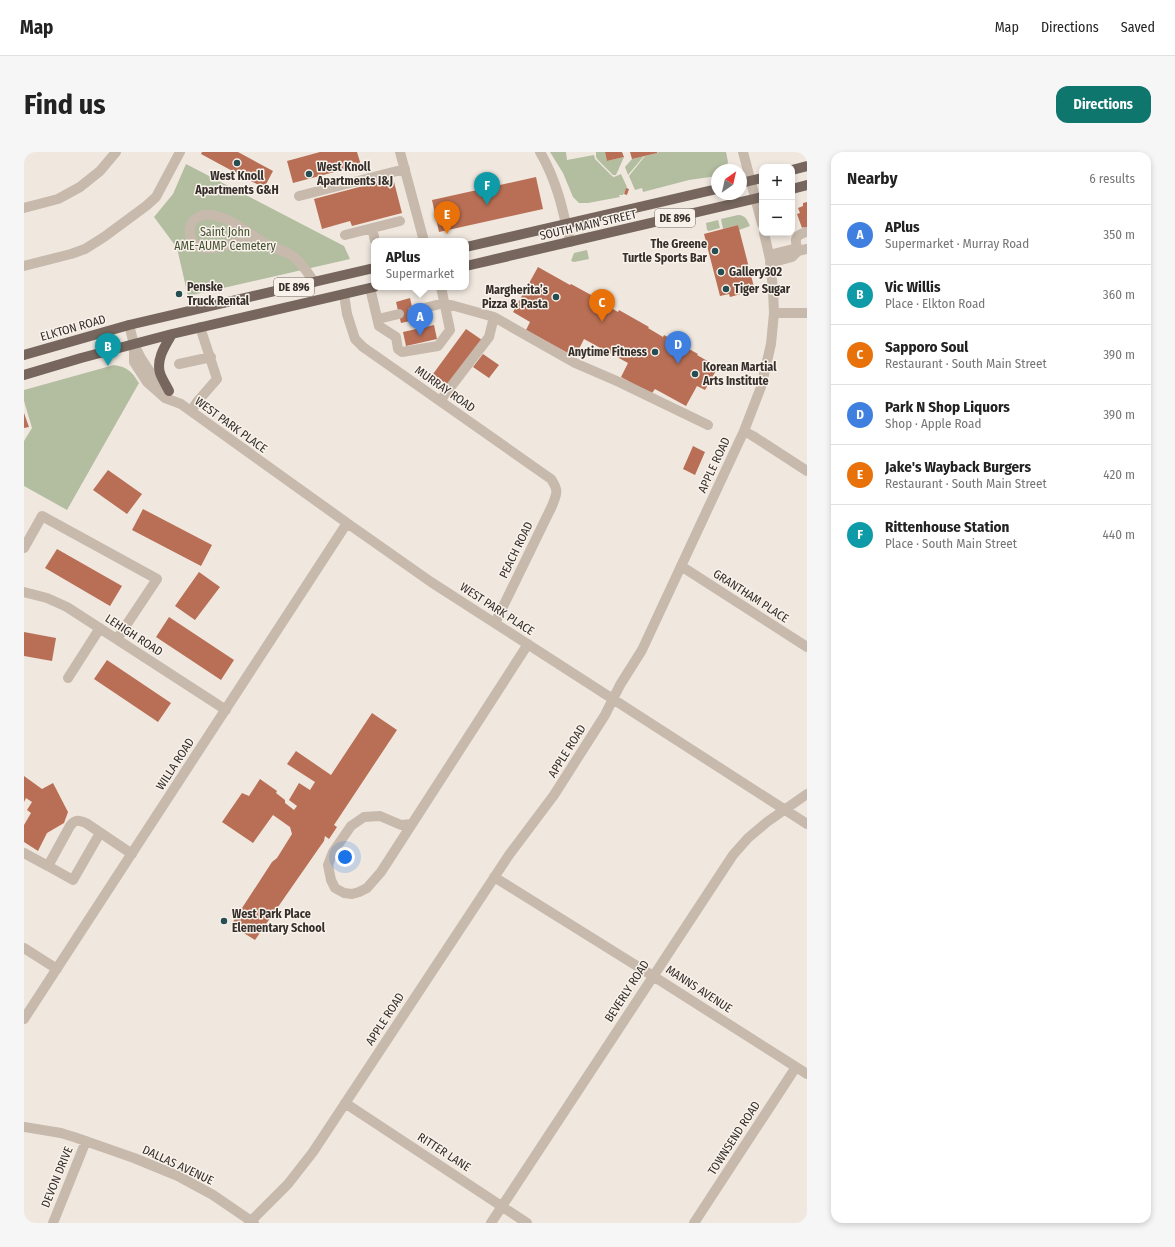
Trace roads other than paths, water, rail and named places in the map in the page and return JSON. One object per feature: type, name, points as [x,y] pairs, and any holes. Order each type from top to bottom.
[{"type":"main road","points":[[795,169],[807,166]]},
{"type":"main road","points":[[747,182],[759,179]]},
{"type":"main road","points":[[795,188],[807,185]]},
{"type":"main road","name":"SOUTH MAIN STREET","points":[[469,247],[711,190]]},
{"type":"main road","name":"SOUTH MAIN STREET","points":[[469,265],[759,198]]},
{"type":"main road","name":"DE 896","points":[[129,325],[371,269]]},
{"type":"main road","name":"DE 896","points":[[24,375],[172,334],[371,287]]},
{"type":"main road","name":"ELKTON ROAD","points":[[24,355],[129,325]]},
{"type":"main road","points":[[169,390],[160,373],[159,364],[161,356],[172,334]]},
{"type":"street","points":[[24,208],[58,199],[80,187],[100,171],[116,152]]},
{"type":"street","points":[[24,266],[85,249],[142,210],[156,197],[180,152]]},
{"type":"street","points":[[400,152],[423,238]]},
{"type":"street","points":[[540,152],[552,174],[570,242]]},
{"type":"street","points":[[743,152],[744,164]]},
{"type":"street","points":[[299,196],[405,169]]},
{"type":"street","points":[[747,183],[759,198]]},
{"type":"street","points":[[267,244],[237,242],[214,248],[202,248],[194,243],[190,235],[192,220],[207,214],[218,216],[238,225],[267,244],[292,256],[302,265],[314,282]]},
{"type":"street","points":[[345,235],[400,221]]},
{"type":"street","points":[[372,228],[374,238]]},
{"type":"street","points":[[803,250],[796,243],[796,238],[800,234],[806,232]]},
{"type":"street","name":"APPLE ROAD","points":[[251,1222],[288,1184],[313,1152],[494,877],[523,835],[554,795],[605,715],[620,685],[642,650],[744,431],[761,387],[771,344],[774,313],[774,290],[770,259],[765,236]]},
{"type":"street","points":[[770,259],[793,249],[803,250]]},
{"type":"street","points":[[373,290],[379,326],[396,338],[398,349],[402,352],[438,346],[450,330],[442,290]]},
{"type":"street","name":"MURRAY ROAD","points":[[344,294],[347,314],[355,339],[363,347],[551,479],[557,488]]},
{"type":"street","points":[[413,311],[444,304],[494,316],[575,363],[619,382],[708,425]]},
{"type":"street","points":[[774,313],[807,313]]},
{"type":"street","points":[[378,319],[399,314]]},
{"type":"street","points":[[440,401],[489,337],[494,316]]},
{"type":"street","name":"WEST PARK PLACE","points":[[129,325],[134,344],[153,376],[191,412],[431,582],[807,824]]},
{"type":"street","points":[[191,412],[218,379],[200,327]]},
{"type":"street","name":"WEST PARK PLACE","points":[[134,344],[134,362],[147,382],[165,398],[181,404]]},
{"type":"street","points":[[179,364],[211,357]]},
{"type":"street","points":[[744,431],[807,471]]},
{"type":"street","name":"PEACH ROAD","points":[[495,623],[552,506],[557,493],[557,488]]},
{"type":"street","points":[[24,548],[42,516],[157,579],[117,638]]},
{"type":"street","name":"WILLA ROAD","points":[[24,1020],[347,523]]},
{"type":"street","name":"GRANTHAM PLACE","points":[[681,566],[807,647]]},
{"type":"street","name":"LEHIGH ROAD","points":[[24,592],[58,602],[117,638],[226,710]]},
{"type":"street","points":[[68,678],[100,628]]},
{"type":"street","points":[[412,824],[400,825],[380,816],[364,817],[351,826],[333,852],[328,865],[330,880],[335,888],[344,894],[359,892],[367,888],[381,872],[412,824],[528,644]]},
{"type":"street","name":"BEVERLY ROAD","points":[[491,1223],[733,855],[757,830],[784,809],[807,794]]},
{"type":"street","points":[[48,866],[70,826],[78,820],[86,823],[132,854]]},
{"type":"street","points":[[24,853],[73,880],[100,832]]},
{"type":"street","name":"MANNS AVENUE","points":[[494,877],[807,1074]]},
{"type":"street","points":[[24,948],[57,969]]},
{"type":"street","name":"TOWNSEND ROAD","points":[[694,1223],[796,1067]]},
{"type":"street","name":"RITTER LANE","points":[[345,1103],[527,1223]]},
{"type":"street","name":"DALLAS AVENUE","points":[[24,1127],[61,1133],[178,1176],[213,1195],[251,1222]]},
{"type":"street","name":"DEVON DRIVE","points":[[53,1223],[86,1141]]},
{"type":"place","name":"West Knoll Apartments G&H","points":[[237,163]]},
{"type":"place","name":"West Knoll Apartments I&J","points":[[309,174]]},
{"type":"place","name":"Rittenhouse Station","points":[[487,205]]},
{"type":"place","name":"Jake's Wayback Burgers","points":[[447,234]]},
{"type":"place","name":"The Greene Turtle Sports Bar","points":[[715,251]]},
{"type":"place","name":"Gallery302","points":[[721,272]]},
{"type":"place","name":"Tiger Sugar","points":[[726,289]]},
{"type":"place","name":"Penske Truck Rental","points":[[179,294]]},
{"type":"place","name":"Margherita’s Pizza & Pasta","points":[[556,297]]},
{"type":"place","name":"Sapporo Soul","points":[[602,322]]},
{"type":"place","name":"APlus","points":[[420,336]]},
{"type":"place","name":"Anytime Fitness","points":[[655,352]]},
{"type":"place","name":"Park N Shop Liquors","points":[[678,364]]},
{"type":"place","name":"Vic Willis","points":[[108,366]]},
{"type":"place","name":"Korean Martial Arts Institute","points":[[695,374]]},
{"type":"place","name":"West Park Place Elementary School","points":[[224,921]]},
{"type":"park label","name":"Saint John AME-AUMP Cemetery","points":[[225,239]]}]
